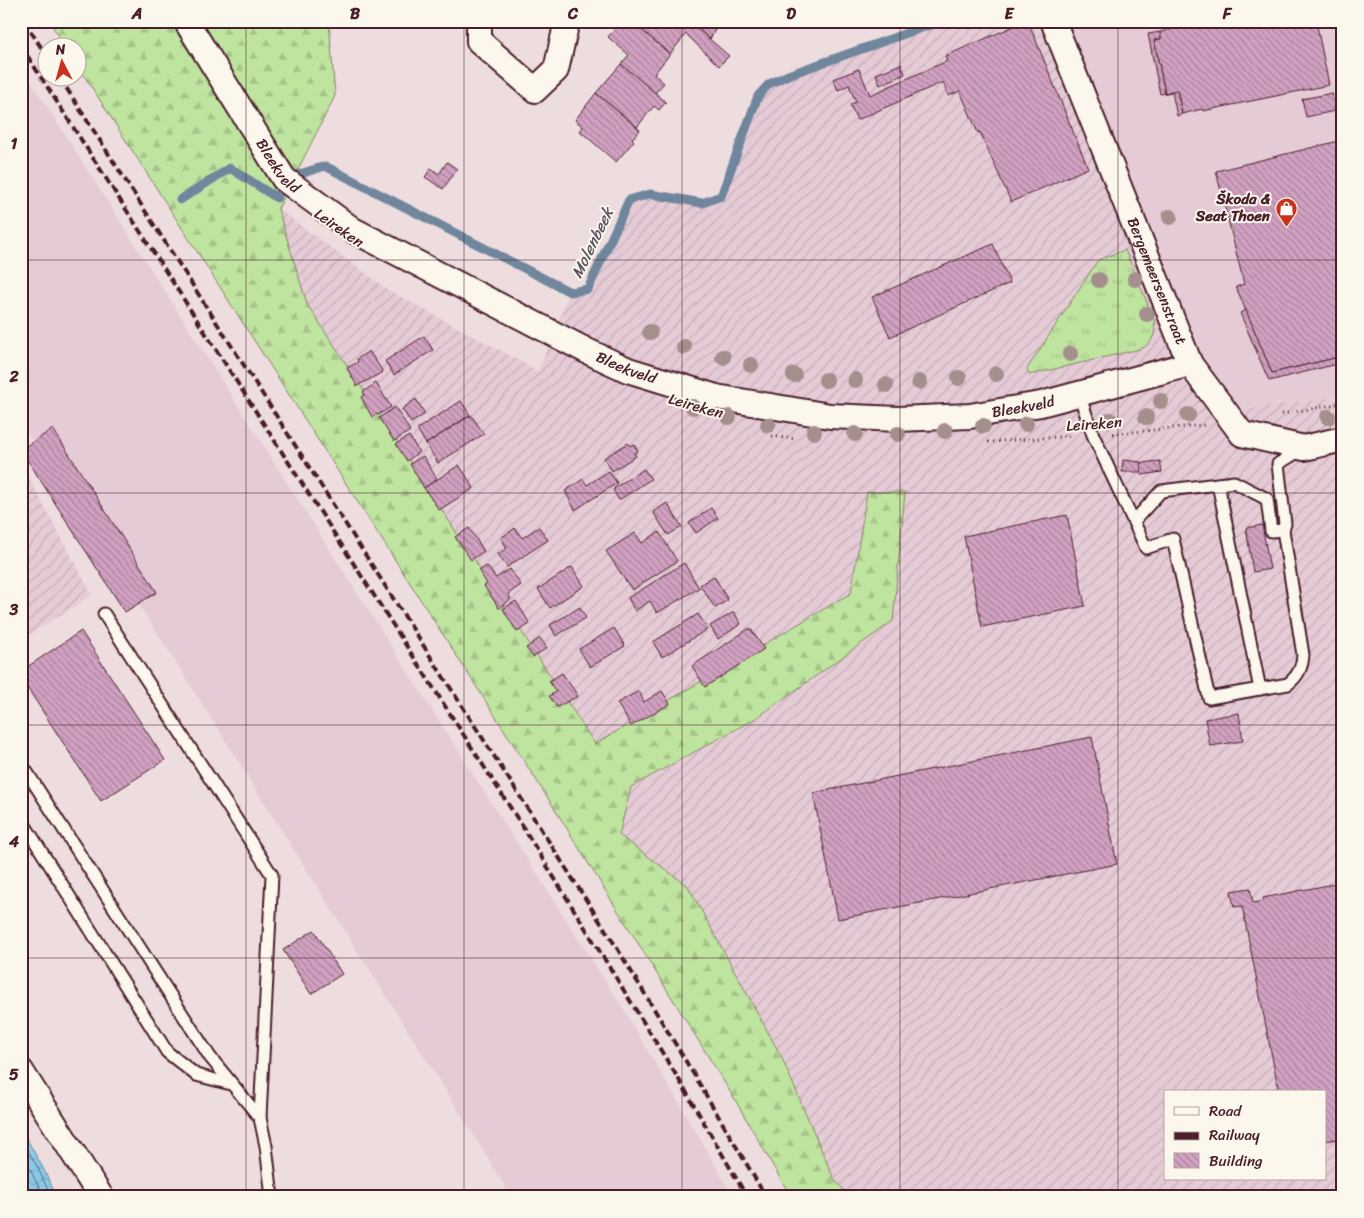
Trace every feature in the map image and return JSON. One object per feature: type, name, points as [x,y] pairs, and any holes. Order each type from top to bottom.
[{"type":"street","name":"Bleekveld","points":[[186,21],[284,178],[353,230],[628,370],[716,397],[830,416],[888,419],[970,416],[1041,404],[1190,364]]},
{"type":"street","points":[[479,21],[479,41],[535,90],[556,70],[567,21]]},
{"type":"street","name":"Bergemeersenstraat","points":[[1053,21],[1190,364],[1242,434],[1304,448],[1343,439]]},
{"type":"street","points":[[21,1071],[101,1197]]},
{"type":"lane","points":[[1079,394],[1093,435],[1146,548],[1173,539],[1208,698],[1288,684],[1299,673],[1304,655],[1283,530],[1285,524],[1278,464],[1304,448]]},
{"type":"lane","points":[[1134,521],[1161,491],[1234,482],[1267,500],[1271,531],[1283,530]]},
{"type":"lane","points":[[1218,484],[1260,689]]},
{"type":"lane","points":[[104,614],[272,875],[260,1118],[266,1146],[272,1197]]},
{"type":"lane","points":[[21,763],[210,1058],[260,1118]]},
{"type":"lane","points":[[21,819],[167,1052],[196,1075],[232,1084]]},
{"type":"path","points":[[1278,415],[1343,403]]},
{"type":"path","name":"Leireken","points":[[984,442],[1232,423]]},
{"type":"path","points":[[766,434],[802,440]]},
{"type":"shaded area","points":[[941,21],[1053,21],[1114,175],[1225,412],[1343,395],[1343,1197],[850,1197],[834,1180],[781,1056],[688,887],[619,835],[631,787],[758,717],[893,621],[867,492],[851,593],[595,744],[307,304],[278,209],[388,290],[538,371],[570,292],[588,289],[629,200],[650,194],[702,203],[721,196],[758,96],[769,84],[788,75]]},
{"type":"shaded area","points":[[1053,21],[1343,21],[1343,395],[1225,412],[1190,364]]},
{"type":"shaded area","points":[[21,66],[625,1012],[734,1197],[511,1197],[163,642],[21,423]]},
{"type":"shaded area","points":[[21,463],[92,595],[21,640]]},
{"type":"green space","points":[[49,21],[329,21],[335,96],[278,209],[307,304],[595,744],[851,593],[867,492],[905,492],[893,621],[758,717],[631,787],[619,835],[688,886],[781,1056],[834,1179],[850,1197],[791,1197],[734,1098],[551,803],[88,82],[88,38],[60,38]]},
{"type":"green space","points":[[1125,250],[1156,324],[1154,324],[1154,332],[1150,342],[1140,349],[1029,375],[1027,369],[1098,260]]},
{"type":"water","points":[[21,1129],[42,1166],[57,1197],[21,1197]]},
{"type":"building","points":[[621,21],[631,21],[670,54],[654,74],[664,83],[655,93],[621,64],[629,55],[608,37]]},
{"type":"building","points":[[631,21],[689,21],[729,56],[719,66],[686,34],[670,54]]},
{"type":"building","points":[[689,21],[720,21],[710,39]]},
{"type":"building","points":[[1028,21],[1088,168],[1011,202],[960,91],[948,96],[943,82],[857,120],[850,104],[856,102],[849,85],[838,90],[833,79],[859,69],[870,95],[947,61],[945,56]]},
{"type":"building","points":[[1204,21],[1316,21],[1329,85],[1182,114],[1177,90],[1165,93],[1154,40],[1161,39],[1160,32]]},
{"type":"building","points":[[1160,32],[1161,39],[1154,40],[1165,93],[1177,90],[1182,114],[1177,116],[1172,92],[1160,94],[1148,34]]},
{"type":"building","points":[[621,64],[666,102],[659,110],[654,106],[637,127],[596,93]]},
{"type":"building","points":[[901,64],[905,74],[880,85],[876,74]]},
{"type":"building","points":[[596,93],[640,130],[632,139],[634,141],[616,162],[580,131],[583,127],[575,120]]},
{"type":"building","points":[[1332,93],[1335,111],[1306,117],[1302,99]]},
{"type":"building","name":"Škoda & Seat Thoen","points":[[1343,140],[1343,350],[1338,352],[1339,357],[1272,373],[1236,287],[1244,284],[1216,171]]},
{"type":"building","points":[[447,162],[457,169],[443,189],[425,177],[431,168],[439,174]]},
{"type":"building","points":[[993,244],[1010,283],[890,337],[872,297]]},
{"type":"building","points":[[1246,310],[1272,373],[1339,357],[1341,363],[1269,381],[1240,313]]},
{"type":"building","points":[[424,336],[433,350],[394,375],[385,361]]},
{"type":"building","points":[[369,351],[383,372],[357,386],[347,368],[358,362],[357,359]]},
{"type":"building","points":[[376,383],[391,407],[372,417],[361,397],[365,395],[363,392]]},
{"type":"building","points":[[416,399],[425,414],[411,423],[402,409]]},
{"type":"building","points":[[461,401],[470,415],[426,444],[417,429]]},
{"type":"building","points":[[395,407],[410,431],[394,441],[379,418]]},
{"type":"building","points":[[471,415],[484,434],[438,463],[426,444]]},
{"type":"building","points":[[53,429],[157,592],[125,612],[21,450],[21,446],[23,448]]},
{"type":"building","points":[[409,436],[419,452],[407,461],[396,444]]},
{"type":"building","points":[[628,443],[630,446],[634,444],[638,451],[634,453],[636,456],[612,471],[604,458]]},
{"type":"building","points":[[423,456],[437,479],[424,488],[410,464]]},
{"type":"building","points":[[1123,460],[1141,462],[1141,472],[1122,472]]},
{"type":"building","points":[[1160,461],[1162,472],[1142,475],[1141,463]]},
{"type":"building","points":[[459,465],[474,488],[439,510],[424,488]]},
{"type":"building","points":[[644,469],[651,479],[619,500],[613,490],[614,488]]},
{"type":"building","points":[[609,471],[617,483],[575,510],[565,491],[583,479],[587,485]]},
{"type":"building","points":[[667,503],[682,527],[668,535],[653,512]]},
{"type":"building","points":[[711,508],[718,518],[696,533],[689,523]]},
{"type":"building","points":[[1067,515],[1085,606],[982,627],[964,536]]},
{"type":"building","points":[[1262,525],[1270,569],[1253,572],[1246,528]]},
{"type":"building","points":[[539,527],[548,540],[507,567],[498,554],[507,548],[501,538],[515,528],[522,538]]},
{"type":"building","points":[[469,528],[484,551],[471,560],[455,537]]},
{"type":"building","points":[[659,532],[677,561],[632,590],[606,551],[635,533],[642,543]]},
{"type":"building","points":[[684,563],[699,588],[657,613],[650,601],[635,611],[628,598]]},
{"type":"building","points":[[487,566],[496,578],[510,569],[521,585],[508,594],[511,599],[499,608],[484,586],[487,584],[479,571]]},
{"type":"building","points":[[572,567],[584,586],[550,608],[538,589]]},
{"type":"building","points":[[714,576],[728,600],[715,608],[700,585]]},
{"type":"building","points":[[516,601],[530,624],[517,632],[503,609]]},
{"type":"building","points":[[580,607],[586,618],[556,636],[550,625]]},
{"type":"building","points":[[734,612],[741,624],[718,639],[710,626]]},
{"type":"building","points":[[698,614],[708,629],[662,657],[653,642]]},
{"type":"building","points":[[614,628],[625,646],[590,667],[579,649]]},
{"type":"building","points":[[750,628],[764,649],[705,687],[692,666]]},
{"type":"building","points":[[81,631],[165,760],[101,801],[21,678],[21,671]]},
{"type":"building","points":[[540,638],[547,648],[533,657],[526,648]]},
{"type":"building","points":[[562,673],[578,696],[557,707],[549,696],[556,692],[549,681]]},
{"type":"building","points":[[639,691],[644,702],[662,691],[670,704],[631,726],[617,703]]},
{"type":"building","points":[[1239,713],[1243,741],[1210,746],[1205,719]]},
{"type":"building","points":[[1092,737],[1117,864],[838,919],[813,793]]},
{"type":"building","points":[[1343,882],[1343,1138],[1326,1141],[1326,1090],[1279,1090],[1242,906],[1234,907],[1231,891],[1250,888],[1253,903],[1264,901],[1263,898]]},
{"type":"building","points":[[314,930],[342,974],[311,994],[283,950]]},
{"type":"waterway","name":"Molenbeek","points":[[180,200],[230,168],[277,198],[284,179],[325,166],[570,292],[588,289],[629,200],[650,194],[702,203],[721,196],[758,96],[769,84],[788,75],[941,21]]},
{"type":"railway","points":[[24,21],[38,43]]},
{"type":"railway","points":[[21,46],[526,832],[681,1083],[747,1197]]},
{"type":"railway","points":[[66,88],[617,948],[766,1197]]},
{"type":"place","name":"Škoda & Seat Thoen","points":[[1286,227]]}]
